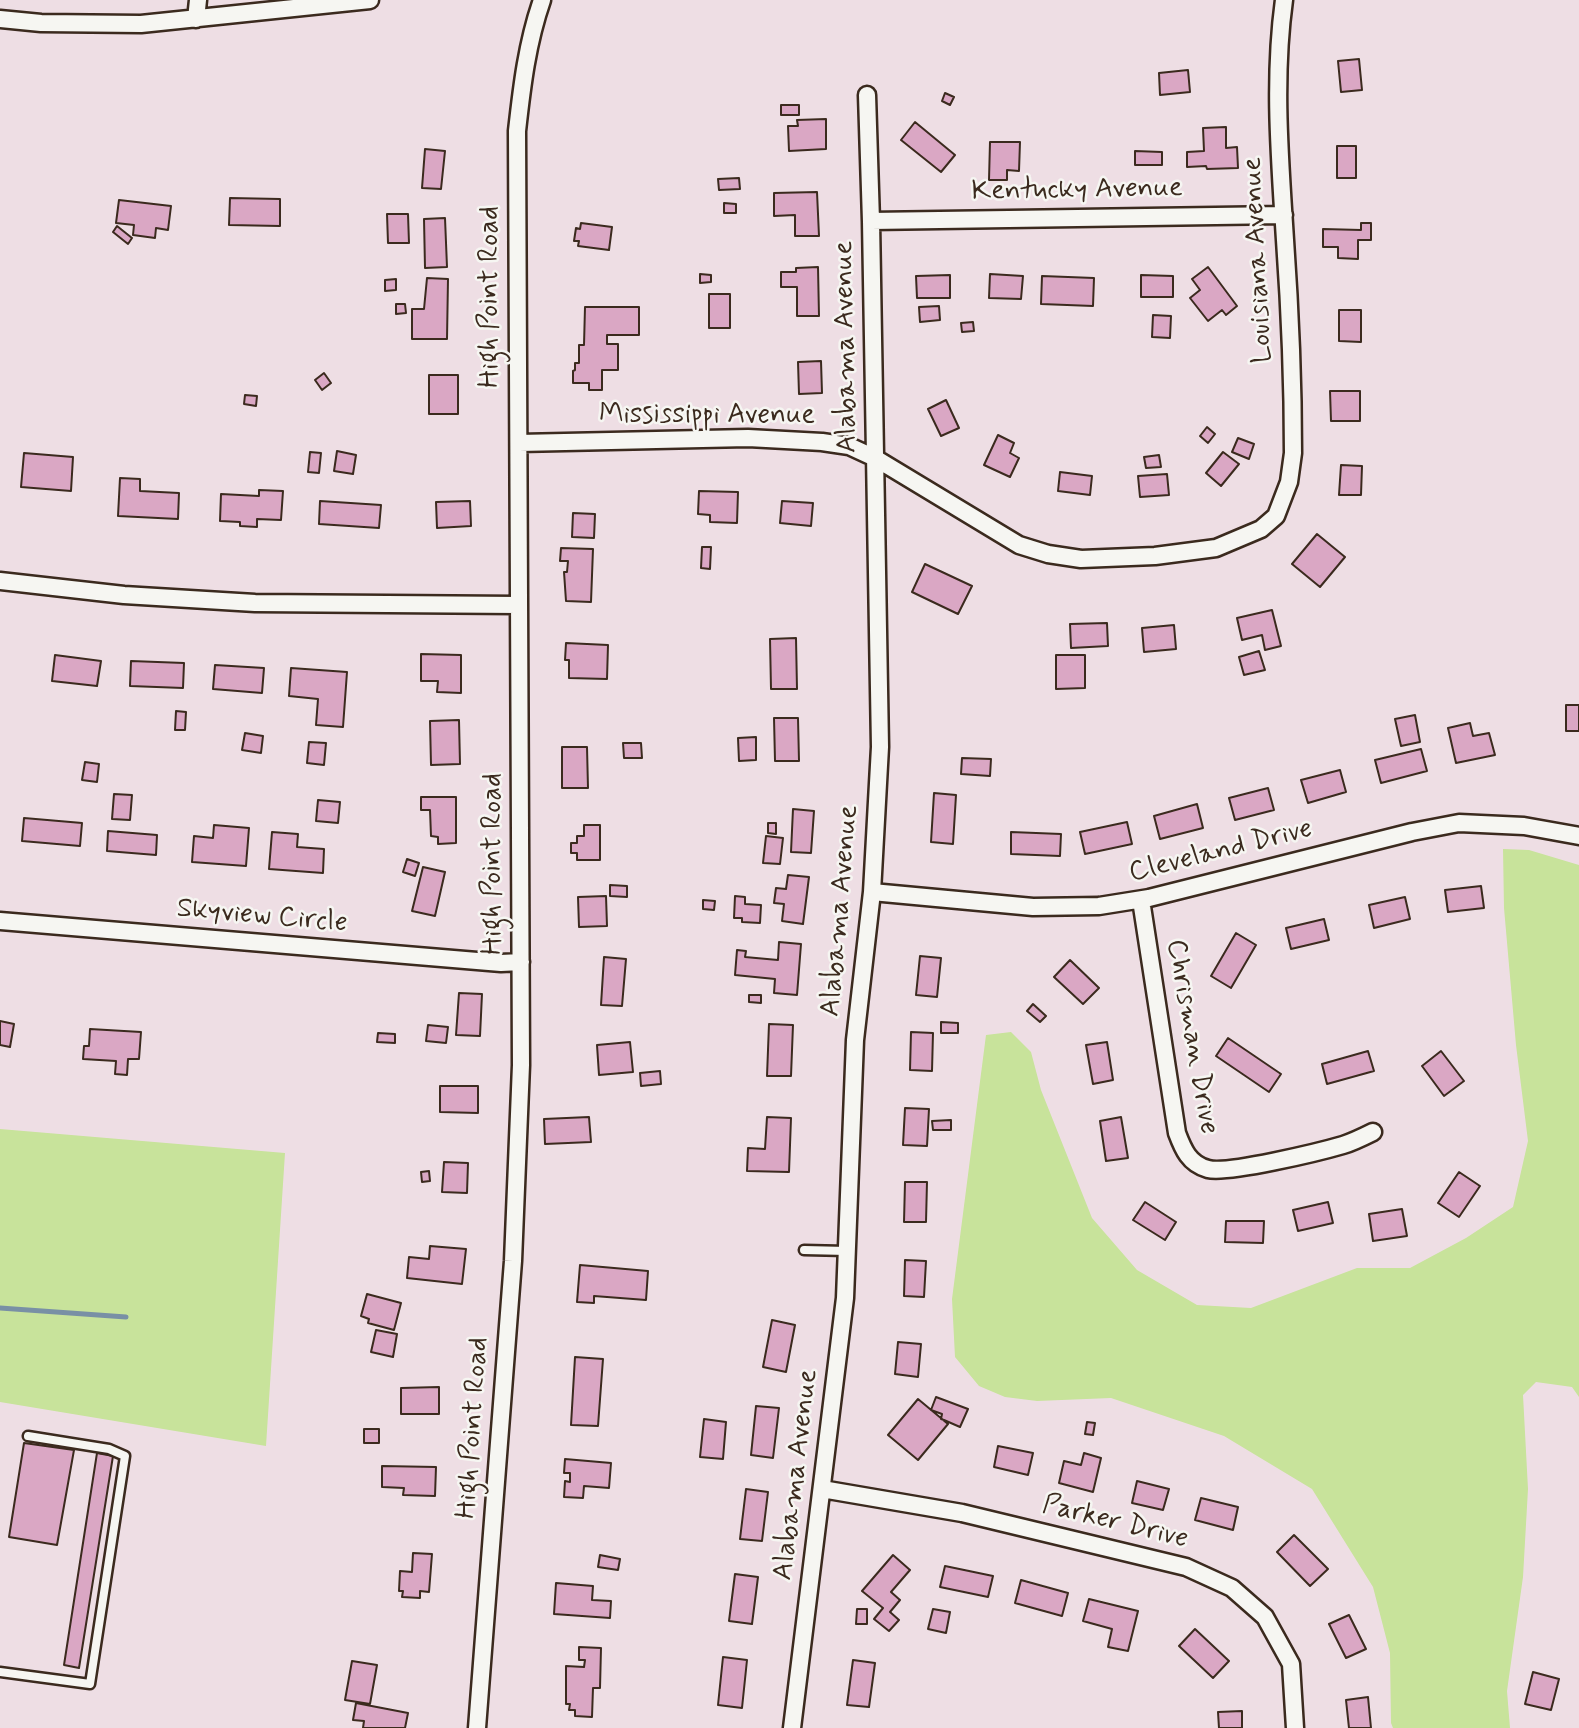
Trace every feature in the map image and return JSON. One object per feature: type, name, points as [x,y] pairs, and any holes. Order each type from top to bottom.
[{"type":"street","points":[[196,19],[198,0]]},
{"type":"street","points":[[0,19],[41,23],[141,24],[370,0]]},
{"type":"street","name":"High Point Road","points":[[477,1728],[513,1256],[520,1076],[517,131],[523,77],[534,23],[542,0]]},
{"type":"street","name":"Louisiana Avenue","points":[[1276,516],[1289,482],[1293,453],[1277,87],[1284,0]]},
{"type":"street","name":"Alabama Avenue","points":[[792,1728],[845,1298],[855,1040],[872,892],[880,747],[872,221],[867,95]]},
{"type":"street","name":"Kentucky Avenue","points":[[872,221],[1284,215]]},
{"type":"street","name":"Mississippi Avenue","points":[[519,443],[748,438],[849,446],[875,458],[1019,545],[1048,554],[1070,557],[1155,556],[1216,548],[1261,529],[1276,516]]},
{"type":"street","points":[[0,580],[135,596],[255,603],[518,606]]},
{"type":"street","name":"Cleveland Drive","points":[[872,892],[1033,907],[1099,906],[1141,900],[1412,831],[1459,823],[1524,826],[1579,836]]},
{"type":"street","name":"Chrisman Drive","points":[[1141,900],[1177,1133],[1184,1152],[1193,1162],[1208,1169],[1238,1168],[1343,1145],[1373,1132]]},
{"type":"street","name":"Skyview Circle","points":[[0,921],[501,963],[521,962]]},
{"type":"street","name":"Parker Drive","points":[[822,1489],[962,1513],[1186,1567],[1231,1588],[1265,1617],[1292,1664],[1295,1728]]},
{"type":"lane","points":[[804,1250],[847,1251]]},
{"type":"lane","points":[[0,1672],[90,1684],[125,1456],[109,1449],[28,1436]]},
{"type":"green space","points":[[1503,849],[1529,850],[1579,865],[1579,1397],[1572,1387],[1536,1382],[1523,1395],[1528,1489],[1523,1577],[1507,1691],[1510,1728],[1393,1728],[1390,1653],[1373,1587],[1312,1489],[1224,1436],[1111,1398],[1037,1401],[1005,1397],[979,1386],[955,1357],[952,1299],[986,1035],[1011,1032],[1031,1052],[1041,1090],[1092,1218],[1137,1270],[1197,1305],[1251,1308],[1357,1268],[1410,1268],[1466,1238],[1513,1207],[1528,1141],[1516,1045],[1504,908]]},
{"type":"green space","points":[[0,1129],[285,1153],[266,1446],[0,1402]]},
{"type":"building","points":[[1359,59],[1362,90],[1341,92],[1338,61]]},
{"type":"building","points":[[1188,70],[1190,92],[1160,95],[1159,73]]},
{"type":"building","points":[[945,93],[954,97],[950,105],[942,101]]},
{"type":"building","points":[[781,105],[799,105],[799,115],[781,115]]},
{"type":"building","points":[[826,119],[826,149],[789,151],[788,126],[798,126],[797,120]]},
{"type":"building","points":[[915,122],[955,155],[941,172],[901,140]]},
{"type":"building","points":[[1226,127],[1226,148],[1237,147],[1238,168],[1187,167],[1187,152],[1204,151],[1203,128]]},
{"type":"building","points":[[990,142],[1020,142],[1019,171],[1007,170],[1007,180],[989,180]]},
{"type":"building","points":[[1337,146],[1356,146],[1356,178],[1337,178]]},
{"type":"building","points":[[425,149],[445,151],[441,189],[422,188]]},
{"type":"building","points":[[1135,151],[1162,152],[1162,165],[1135,165]]},
{"type":"building","points":[[739,178],[740,189],[719,190],[718,179]]},
{"type":"building","points":[[817,192],[819,236],[795,236],[795,215],[774,216],[774,193]]},
{"type":"building","points":[[230,198],[280,199],[280,226],[229,225]]},
{"type":"building","points":[[119,200],[171,206],[168,230],[156,228],[155,238],[133,235],[134,225],[116,223]]},
{"type":"building","points":[[724,203],[736,204],[736,213],[724,213]]},
{"type":"building","points":[[387,214],[408,214],[409,243],[388,243]]},
{"type":"building","points":[[445,218],[447,267],[425,268],[424,219]]},
{"type":"building","points":[[581,223],[612,227],[609,250],[578,246],[579,241],[574,241],[576,228],[580,229]]},
{"type":"building","points":[[1361,223],[1371,223],[1371,240],[1358,240],[1358,259],[1338,258],[1338,247],[1323,247],[1323,229],[1361,230]]},
{"type":"building","points":[[117,226],[132,238],[128,244],[113,232]]},
{"type":"building","points":[[818,267],[819,316],[797,316],[797,287],[781,287],[781,272]]},
{"type":"building","points":[[1208,267],[1237,306],[1226,315],[1222,310],[1208,321],[1190,298],[1200,290],[1192,279]]},
{"type":"building","points":[[700,274],[711,275],[711,282],[700,283]]},
{"type":"building","points":[[990,274],[1023,276],[1021,299],[989,298]]},
{"type":"building","points":[[950,275],[950,298],[917,298],[916,276]]},
{"type":"building","points":[[1141,275],[1173,276],[1173,297],[1141,297]]},
{"type":"building","points":[[1042,276],[1094,278],[1093,306],[1041,304]]},
{"type":"building","points":[[427,278],[448,279],[447,339],[412,339],[412,309],[424,309]]},
{"type":"building","points":[[396,279],[396,290],[385,291],[385,280]]},
{"type":"building","points":[[709,294],[730,294],[730,328],[709,328]]},
{"type":"building","points":[[396,304],[405,304],[406,313],[396,314]]},
{"type":"building","points":[[939,306],[940,320],[920,322],[919,307]]},
{"type":"building","points":[[585,307],[639,307],[639,335],[607,335],[607,344],[618,344],[618,370],[602,370],[602,390],[589,390],[589,383],[573,383],[575,363],[579,363],[579,345],[584,345]]},
{"type":"building","points":[[1339,310],[1361,310],[1361,342],[1339,341]]},
{"type":"building","points":[[1153,315],[1171,316],[1170,338],[1152,337]]},
{"type":"building","points":[[973,322],[974,331],[962,332],[961,323]]},
{"type":"building","points":[[821,361],[822,393],[799,394],[798,362]]},
{"type":"building","points":[[324,373],[331,383],[322,390],[315,380]]},
{"type":"building","points":[[429,375],[458,375],[458,414],[429,414]]},
{"type":"building","points":[[1330,391],[1360,391],[1360,421],[1331,421]]},
{"type":"building","points":[[245,395],[257,396],[256,406],[244,404]]},
{"type":"building","points":[[946,400],[959,428],[941,436],[928,409]]},
{"type":"building","points":[[1207,427],[1215,434],[1208,443],[1200,436]]},
{"type":"building","points":[[998,435],[1014,443],[1010,453],[1019,458],[1010,477],[984,465]]},
{"type":"building","points":[[1238,438],[1254,444],[1249,459],[1232,452]]},
{"type":"building","points":[[337,451],[356,455],[353,474],[334,471]]},
{"type":"building","points":[[310,452],[321,453],[319,473],[308,472]]},
{"type":"building","points":[[1223,452],[1239,464],[1221,486],[1206,473]]},
{"type":"building","points":[[24,453],[73,457],[71,491],[21,487]]},
{"type":"building","points":[[1159,455],[1161,467],[1146,468],[1144,457]]},
{"type":"building","points":[[1341,465],[1362,466],[1361,495],[1339,495]]},
{"type":"building","points":[[1060,472],[1092,476],[1090,495],[1058,491]]},
{"type":"building","points":[[1167,474],[1169,495],[1140,497],[1138,476]]},
{"type":"building","points":[[120,478],[140,479],[140,491],[179,493],[178,519],[118,516]]},
{"type":"building","points":[[259,490],[283,491],[281,520],[257,519],[257,527],[240,526],[240,522],[220,521],[221,494],[259,496]]},
{"type":"building","points":[[699,491],[738,492],[737,523],[710,522],[710,515],[698,514]]},
{"type":"building","points":[[320,501],[381,505],[379,528],[319,524]]},
{"type":"building","points":[[470,501],[471,526],[437,528],[436,502]]},
{"type":"building","points":[[782,501],[813,503],[811,526],[780,523]]},
{"type":"building","points":[[573,513],[595,514],[594,538],[572,537]]},
{"type":"building","points":[[1317,534],[1345,557],[1320,587],[1292,564]]},
{"type":"building","points":[[702,547],[711,547],[710,569],[701,568]]},
{"type":"building","points":[[561,548],[593,549],[591,602],[566,601],[564,572],[567,572],[568,561],[560,561]]},
{"type":"building","points":[[925,564],[972,586],[958,614],[912,592]]},
{"type":"building","points":[[1272,610],[1281,646],[1265,650],[1262,635],[1242,640],[1237,618]]},
{"type":"building","points":[[1107,623],[1108,646],[1071,648],[1070,624]]},
{"type":"building","points":[[1174,625],[1176,649],[1144,652],[1142,628]]},
{"type":"building","points":[[796,638],[797,689],[771,689],[770,639]]},
{"type":"building","points":[[566,643],[608,645],[607,679],[569,678],[569,660],[565,660]]},
{"type":"building","points":[[1259,651],[1265,670],[1244,675],[1239,657]]},
{"type":"building","points":[[421,654],[461,655],[461,693],[437,692],[438,681],[421,681]]},
{"type":"building","points":[[55,655],[101,661],[97,686],[52,681]]},
{"type":"building","points":[[1056,655],[1085,655],[1085,688],[1056,689]]},
{"type":"building","points":[[131,661],[184,663],[183,688],[130,686]]},
{"type":"building","points":[[215,665],[264,668],[262,693],[213,689]]},
{"type":"building","points":[[291,668],[347,672],[343,727],[316,725],[318,699],[289,696]]},
{"type":"building","points":[[1566,705],[1579,705],[1579,731],[1566,731]]},
{"type":"building","points":[[176,711],[186,712],[185,730],[175,730]]},
{"type":"building","points":[[1415,715],[1420,742],[1401,746],[1395,719]]},
{"type":"building","points":[[774,718],[798,718],[799,761],[775,761]]},
{"type":"building","points":[[459,720],[460,764],[431,765],[430,721]]},
{"type":"building","points":[[1470,723],[1473,736],[1489,733],[1495,755],[1456,763],[1448,728]]},
{"type":"building","points":[[245,733],[263,736],[261,753],[242,750]]},
{"type":"building","points":[[756,737],[756,760],[739,761],[738,738]]},
{"type":"building","points":[[309,742],[326,743],[324,765],[307,763]]},
{"type":"building","points":[[623,743],[641,743],[642,758],[624,758]]},
{"type":"building","points":[[562,747],[587,747],[588,788],[562,788]]},
{"type":"building","points":[[1421,749],[1427,771],[1381,783],[1375,760]]},
{"type":"building","points":[[962,758],[991,759],[990,776],[961,774]]},
{"type":"building","points":[[85,762],[99,764],[97,782],[82,780]]},
{"type":"building","points":[[1340,770],[1346,792],[1308,803],[1301,780]]},
{"type":"building","points":[[1268,788],[1274,810],[1235,820],[1229,798]]},
{"type":"building","points":[[934,793],[956,795],[953,844],[931,842]]},
{"type":"building","points":[[114,794],[132,795],[130,820],[112,819]]},
{"type":"building","points":[[421,797],[456,797],[456,843],[438,844],[438,837],[431,836],[430,810],[421,810]]},
{"type":"building","points":[[318,800],[340,802],[338,823],[316,821]]},
{"type":"building","points":[[1197,804],[1203,828],[1160,839],[1154,816]]},
{"type":"building","points":[[793,809],[814,811],[811,853],[791,852]]},
{"type":"building","points":[[24,818],[82,823],[80,846],[22,841]]},
{"type":"building","points":[[1127,822],[1132,844],[1085,854],[1080,832]]},
{"type":"building","points":[[768,823],[776,823],[776,834],[768,833]]},
{"type":"building","points":[[214,825],[249,828],[246,866],[192,862],[194,836],[213,838]]},
{"type":"building","points":[[584,825],[600,825],[600,860],[577,860],[577,853],[571,853],[571,843],[577,843],[577,836],[584,836]]},
{"type":"building","points":[[108,831],[157,835],[156,855],[107,851]]},
{"type":"building","points":[[272,832],[298,834],[297,847],[324,849],[323,873],[269,869]]},
{"type":"building","points":[[1011,832],[1061,834],[1060,856],[1011,854]]},
{"type":"building","points":[[766,836],[783,838],[780,864],[763,863]]},
{"type":"building","points":[[407,859],[419,863],[415,876],[403,872]]},
{"type":"building","points":[[423,867],[445,872],[435,916],[412,911]]},
{"type":"building","points":[[788,875],[809,877],[803,924],[782,921],[784,904],[774,903],[776,888],[786,889]]},
{"type":"building","points":[[610,885],[627,886],[627,897],[610,896]]},
{"type":"building","points":[[1481,886],[1484,908],[1448,912],[1445,890]]},
{"type":"building","points":[[606,896],[607,926],[579,927],[578,897]]},
{"type":"building","points":[[735,896],[745,897],[745,904],[761,905],[760,923],[742,922],[742,918],[734,918]]},
{"type":"building","points":[[1405,897],[1410,919],[1374,928],[1369,905]]},
{"type":"building","points":[[703,900],[715,901],[714,910],[703,909]]},
{"type":"building","points":[[1324,919],[1329,940],[1291,949],[1286,928]]},
{"type":"building","points":[[1236,933],[1256,945],[1231,988],[1211,976]]},
{"type":"building","points":[[779,942],[801,944],[797,995],[774,993],[775,979],[735,975],[737,950],[746,951],[745,957],[778,960]]},
{"type":"building","points":[[920,956],[941,958],[937,997],[916,995]]},
{"type":"building","points":[[604,957],[626,959],[622,1006],[601,1005]]},
{"type":"building","points":[[1070,960],[1099,988],[1083,1004],[1054,977]]},
{"type":"building","points":[[459,993],[482,994],[480,1036],[456,1035]]},
{"type":"building","points":[[749,995],[761,995],[761,1003],[749,1002]]},
{"type":"building","points":[[1033,1004],[1046,1016],[1040,1022],[1027,1011]]},
{"type":"building","points":[[0,1021],[14,1024],[10,1047],[0,1045]]},
{"type":"building","points":[[941,1022],[958,1023],[958,1033],[941,1033]]},
{"type":"building","points":[[769,1024],[793,1025],[791,1076],[767,1076]]},
{"type":"building","points":[[428,1025],[448,1027],[446,1043],[426,1041]]},
{"type":"building","points":[[90,1029],[141,1032],[139,1059],[128,1059],[127,1075],[115,1074],[116,1061],[83,1059],[84,1046],[89,1046]]},
{"type":"building","points":[[911,1032],[933,1033],[932,1071],[910,1070]]},
{"type":"building","points":[[378,1033],[395,1034],[395,1043],[377,1042]]},
{"type":"building","points":[[1228,1038],[1281,1074],[1269,1092],[1216,1056]]},
{"type":"building","points":[[630,1042],[633,1072],[599,1075],[597,1045]]},
{"type":"building","points":[[1107,1042],[1113,1080],[1093,1084],[1086,1045]]},
{"type":"building","points":[[1368,1051],[1374,1071],[1327,1084],[1322,1064]]},
{"type":"building","points":[[1441,1051],[1464,1081],[1444,1096],[1422,1066]]},
{"type":"building","points":[[660,1071],[661,1084],[641,1086],[640,1073]]},
{"type":"building","points":[[440,1086],[478,1086],[478,1113],[440,1112]]},
{"type":"building","points":[[905,1108],[929,1109],[927,1146],[903,1145]]},
{"type":"building","points":[[589,1117],[591,1142],[545,1144],[544,1119]]},
{"type":"building","points":[[767,1117],[791,1118],[789,1172],[747,1171],[748,1148],[765,1149]]},
{"type":"building","points":[[1121,1117],[1128,1158],[1106,1161],[1100,1121]]},
{"type":"building","points":[[951,1120],[951,1130],[933,1130],[932,1121]]},
{"type":"building","points":[[444,1162],[468,1163],[467,1193],[442,1192]]},
{"type":"building","points":[[429,1171],[430,1181],[422,1182],[421,1172]]},
{"type":"building","points":[[1459,1172],[1480,1186],[1459,1217],[1438,1203]]},
{"type":"building","points":[[905,1182],[927,1182],[926,1222],[904,1222]]},
{"type":"building","points":[[1145,1202],[1176,1222],[1165,1240],[1133,1220]]},
{"type":"building","points":[[1328,1202],[1333,1223],[1298,1231],[1293,1210]]},
{"type":"building","points":[[1402,1209],[1407,1236],[1373,1241],[1369,1214]]},
{"type":"building","points":[[1226,1221],[1264,1221],[1263,1243],[1225,1242]]},
{"type":"building","points":[[430,1246],[466,1249],[462,1284],[407,1278],[409,1257],[429,1259]]},
{"type":"building","points":[[905,1260],[926,1261],[924,1297],[904,1296]]},
{"type":"building","points":[[580,1265],[648,1271],[646,1300],[594,1296],[594,1303],[577,1302]]},
{"type":"building","points":[[367,1294],[401,1303],[394,1330],[368,1323],[369,1319],[361,1316]]},
{"type":"building","points":[[772,1320],[795,1325],[786,1372],[763,1367]]},
{"type":"building","points":[[376,1330],[397,1334],[393,1357],[371,1352]]},
{"type":"building","points":[[898,1342],[921,1344],[918,1377],[895,1374]]},
{"type":"building","points":[[575,1357],[603,1359],[598,1426],[571,1425]]},
{"type":"building","points":[[439,1387],[439,1414],[401,1414],[401,1388]]},
{"type":"building","points":[[936,1397],[968,1409],[960,1427],[941,1419],[942,1414],[931,1410]]},
{"type":"building","points":[[918,1399],[948,1424],[918,1460],[888,1435]]},
{"type":"building","points":[[756,1406],[779,1408],[773,1458],[751,1455]]},
{"type":"building","points":[[704,1419],[726,1422],[723,1459],[700,1457]]},
{"type":"building","points":[[1087,1422],[1095,1423],[1093,1435],[1085,1434]]},
{"type":"building","points":[[364,1429],[379,1429],[379,1443],[364,1443]]},
{"type":"building","points":[[24,1443],[74,1450],[57,1545],[9,1537]]},
{"type":"building","points":[[998,1446],[1033,1453],[1028,1475],[994,1467]]},
{"type":"building","points":[[97,1453],[113,1456],[79,1668],[64,1665]]},
{"type":"building","points":[[1084,1453],[1101,1458],[1093,1492],[1059,1483],[1064,1461],[1081,1465]]},
{"type":"building","points":[[565,1459],[611,1463],[609,1488],[584,1486],[583,1498],[564,1497],[565,1481],[570,1482],[570,1473],[564,1473]]},
{"type":"building","points":[[382,1466],[436,1467],[435,1496],[403,1495],[404,1488],[382,1487]]},
{"type":"building","points":[[1137,1481],[1169,1489],[1163,1510],[1132,1503]]},
{"type":"building","points":[[746,1489],[768,1492],[762,1541],[740,1539]]},
{"type":"building","points":[[1201,1498],[1238,1507],[1233,1530],[1195,1520]]},
{"type":"building","points":[[1294,1535],[1328,1569],[1310,1586],[1277,1552]]},
{"type":"building","points":[[413,1553],[432,1554],[429,1592],[420,1591],[420,1598],[402,1597],[403,1591],[399,1591],[400,1571],[412,1572]]},
{"type":"building","points":[[600,1555],[620,1559],[618,1570],[598,1567]]},
{"type":"building","points":[[893,1555],[910,1570],[891,1592],[900,1600],[890,1612],[899,1620],[889,1631],[874,1619],[883,1608],[862,1591]]},
{"type":"building","points":[[945,1566],[993,1576],[988,1597],[940,1587]]},
{"type":"building","points":[[735,1574],[758,1577],[752,1624],[729,1621]]},
{"type":"building","points":[[1021,1580],[1068,1593],[1062,1616],[1015,1603]]},
{"type":"building","points":[[556,1583],[593,1586],[592,1600],[611,1601],[610,1618],[554,1614]]},
{"type":"building","points":[[1089,1599],[1138,1611],[1128,1651],[1108,1647],[1112,1629],[1083,1621]]},
{"type":"building","points":[[857,1609],[867,1609],[867,1624],[856,1624]]},
{"type":"building","points":[[933,1609],[950,1612],[946,1633],[928,1629]]},
{"type":"building","points":[[1349,1615],[1366,1649],[1346,1658],[1329,1624]]},
{"type":"building","points":[[1195,1629],[1229,1661],[1213,1678],[1179,1646]]},
{"type":"building","points":[[579,1647],[601,1648],[600,1688],[593,1688],[592,1717],[575,1716],[575,1710],[569,1710],[570,1704],[566,1704],[566,1666],[584,1667],[585,1660],[579,1660]]},
{"type":"building","points":[[723,1657],[747,1660],[742,1708],[718,1705]]},
{"type":"building","points":[[853,1660],[875,1663],[869,1707],[847,1705]]},
{"type":"building","points":[[352,1661],[377,1665],[370,1704],[345,1700]]},
{"type":"building","points":[[1533,1672],[1559,1679],[1551,1710],[1525,1704]]},
{"type":"building","points":[[1368,1697],[1371,1728],[1349,1728],[1346,1700]]},
{"type":"building","points":[[356,1703],[408,1713],[405,1728],[363,1728],[364,1721],[353,1720]]},
{"type":"building","points":[[1242,1711],[1242,1728],[1219,1728],[1218,1712]]},
{"type":"waterway","points":[[0,1308],[126,1317]]}]
